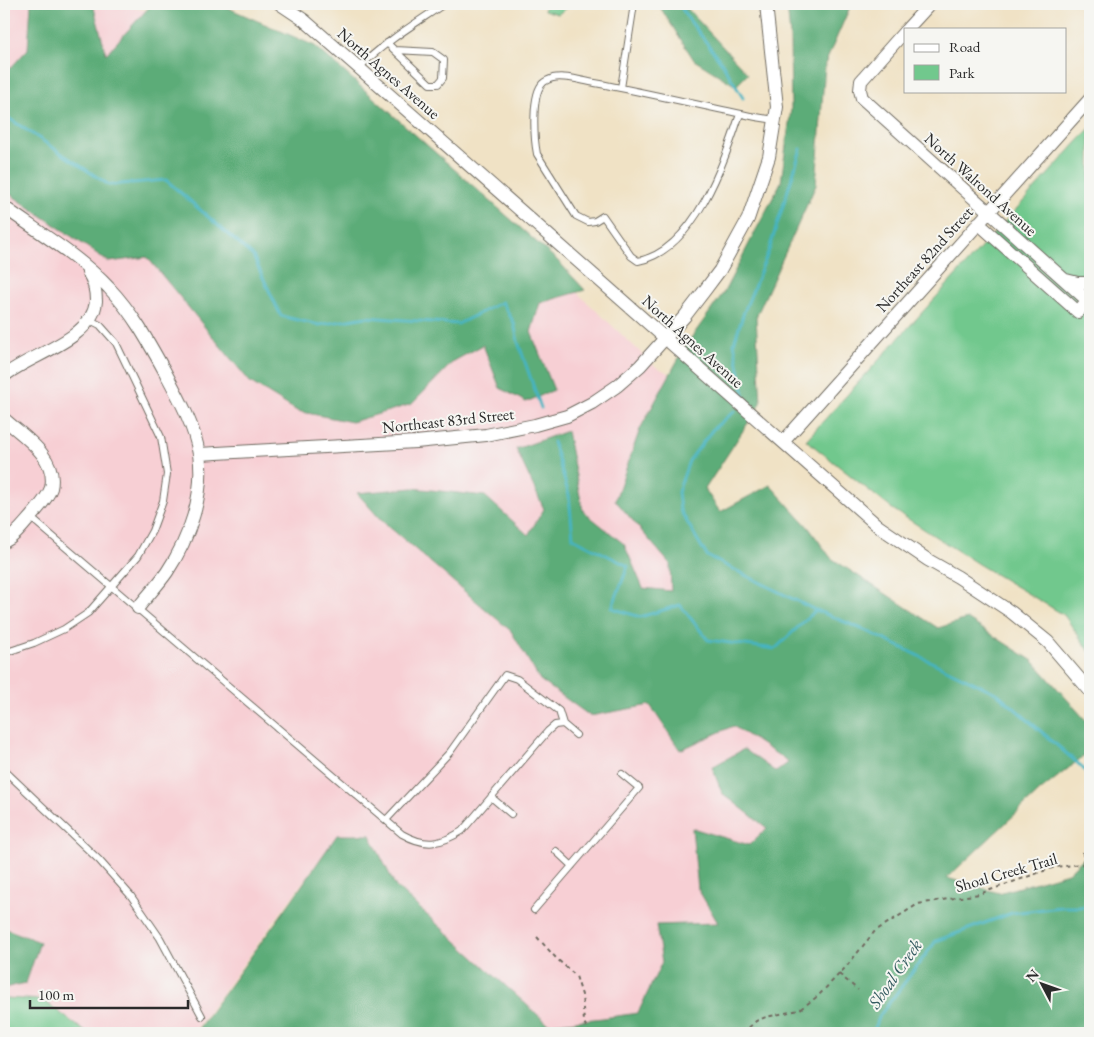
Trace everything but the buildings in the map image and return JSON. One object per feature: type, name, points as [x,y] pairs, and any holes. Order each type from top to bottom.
[{"type":"street","name":"North Agnes Avenue","points":[[280,4],[304,20],[359,68],[878,526],[928,560],[1007,609],[1048,642],[1090,691]]},
{"type":"street","name":"Northeast 83rd Street","points":[[199,454],[416,442],[486,435],[536,425],[567,416],[617,386],[640,366],[664,337],[685,316],[720,270],[748,219],[769,157],[777,107],[766,4]]},
{"type":"street","points":[[908,28],[930,4]]},
{"type":"street","name":"North Walrond Avenue","points":[[904,32],[869,71],[860,84],[862,98],[1089,299],[1078,312],[978,223]]},
{"type":"street","name":"Northeast 82nd Street","points":[[783,442],[1090,99]]},
{"type":"street","points":[[4,207],[83,265],[109,287],[146,337],[187,415],[199,454],[197,501],[180,551],[166,574],[138,608]]},
{"type":"street","points":[[4,376],[14,368],[71,337],[90,320],[95,306],[96,293],[94,280],[83,265]]},
{"type":"street","points":[[1065,279],[1078,283],[1090,283]]},
{"type":"street","points":[[4,418],[34,445],[50,465],[52,477],[51,489],[44,501],[14,536],[4,542]]},
{"type":"lane","points":[[359,68],[372,54],[444,4]]},
{"type":"lane","points":[[621,88],[634,4]]},
{"type":"lane","points":[[387,43],[430,84],[438,84],[442,78],[444,60],[439,55],[433,52],[395,50]]},
{"type":"lane","points":[[740,114],[726,155],[700,211],[678,237],[657,256],[638,261],[631,256],[603,216],[595,221],[588,222],[576,216],[537,154],[535,99],[543,82],[553,78],[564,78],[621,88],[775,120]]},
{"type":"lane","points":[[4,653],[34,643],[64,629],[88,613],[138,556],[152,531],[163,501],[167,474],[161,437],[131,372],[109,334],[100,325],[90,320]]},
{"type":"lane","points":[[30,517],[402,834],[413,840],[424,843],[438,843],[462,831],[548,731],[555,725],[563,724]]},
{"type":"lane","points":[[386,820],[450,752],[505,675],[517,679],[559,711],[563,724],[576,735]]},
{"type":"lane","points":[[4,770],[99,860],[131,896],[160,938],[202,1016]]},
{"type":"lane","points":[[534,910],[639,788],[622,774]]},
{"type":"lane","points":[[491,797],[511,814]]},
{"type":"lane","points":[[556,851],[572,866]]},
{"type":"path","name":"Shoal Creek Trail","points":[[1083,864],[1083,853],[1090,837]]},
{"type":"path","name":"Shoal Creek Trail","points":[[743,1033],[756,1021],[799,1010],[818,996],[875,931],[918,904],[979,894],[1055,867],[1090,865]]},
{"type":"path","points":[[537,937],[576,976],[582,995],[584,1022],[589,1033]]},
{"type":"path","points":[[839,974],[858,990]]},
{"type":"shaded area","points":[[4,4],[115,4],[244,31],[570,286],[655,366],[670,374],[643,422],[615,500],[670,564],[672,591],[643,588],[624,544],[583,511],[567,431],[516,449],[544,509],[528,535],[485,496],[413,488],[357,494],[381,520],[511,631],[540,680],[590,716],[650,705],[680,750],[733,726],[789,762],[776,772],[722,793],[767,828],[749,845],[693,829],[698,889],[719,923],[656,926],[662,962],[638,1013],[548,1024],[396,887],[370,835],[337,835],[193,1033],[4,1033],[4,988],[24,984],[4,980]]},
{"type":"green space","points":[[31,4],[93,4],[106,54],[152,4],[219,4],[315,46],[558,261],[585,290],[540,303],[531,332],[554,390],[526,402],[500,388],[483,345],[454,361],[412,404],[352,422],[297,411],[250,382],[147,257],[109,262],[4,190],[4,75],[28,49]]},
{"type":"green space","points":[[546,4],[573,4],[558,14],[544,10]]},
{"type":"green space","points":[[658,4],[683,4],[748,74],[736,86],[694,60]]},
{"type":"green space","points":[[787,4],[855,4],[850,7],[825,64],[816,185],[756,317],[761,403],[705,489],[720,512],[770,485],[809,528],[831,558],[938,628],[967,619],[1033,661],[1090,725],[1090,751],[1040,791],[947,878],[999,893],[1068,873],[1090,852],[1090,1033],[195,1033],[337,835],[370,835],[396,887],[548,1024],[638,1013],[662,962],[656,925],[718,923],[698,889],[692,828],[749,845],[767,828],[722,793],[712,767],[744,749],[776,772],[789,762],[733,726],[680,750],[650,705],[590,716],[540,680],[511,631],[381,520],[357,493],[413,488],[485,496],[528,535],[544,509],[516,449],[567,431],[583,511],[624,544],[643,588],[671,591],[670,564],[615,500],[640,429],[686,345],[724,292],[781,182],[791,109],[790,36]]},
{"type":"green space","points":[[1090,128],[1090,652],[1064,615],[978,564],[891,508],[806,440]]},
{"type":"green space","points":[[4,928],[40,942],[26,983],[4,988]]},
{"type":"green space","points":[[4,998],[43,1000],[87,1033],[4,1033]]},
{"type":"waterway","points":[[679,4],[722,63],[743,98]]},
{"type":"waterway","points":[[4,115],[109,185],[166,180],[253,256],[281,316],[319,325],[366,317],[458,324],[502,302],[514,323],[518,342],[541,408]]},
{"type":"waterway","points":[[745,400],[734,343],[744,312],[769,250],[801,149]]},
{"type":"waterway","points":[[735,411],[713,429],[689,461],[678,492],[680,510],[707,556],[815,610]]},
{"type":"waterway","points":[[553,442],[569,495],[573,538],[628,566],[612,608],[640,617],[680,605],[708,640],[775,649],[816,610],[869,632],[998,694],[1082,767],[1090,778]]},
{"type":"waterway","name":"Shoal Creek","points":[[873,1033],[880,1015],[936,941],[1012,913],[1060,907],[1090,907]]}]
